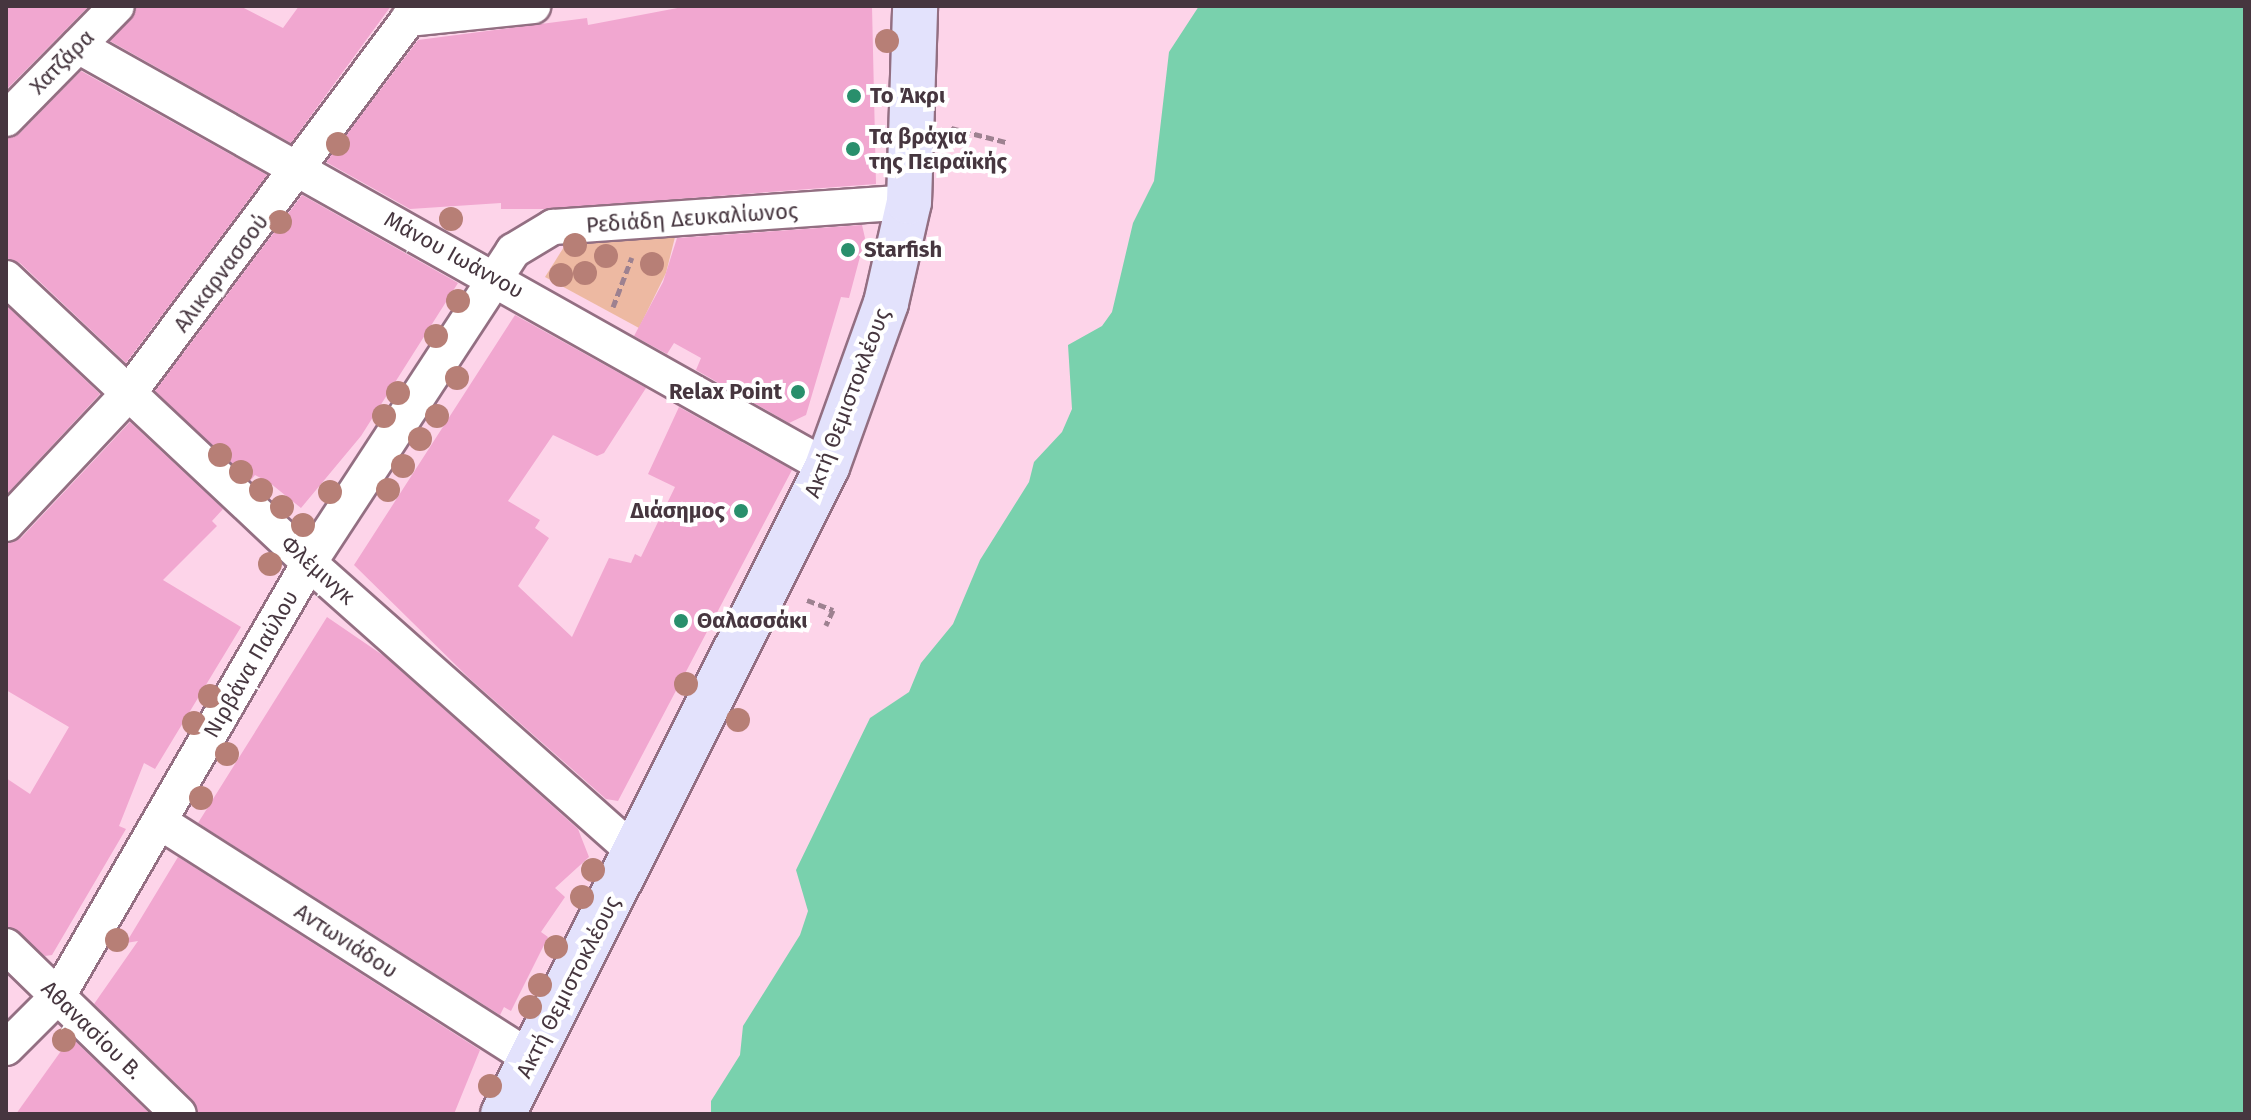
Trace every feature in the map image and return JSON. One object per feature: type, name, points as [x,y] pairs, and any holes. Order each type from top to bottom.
[{"type":"main road","name":"Ακτή Θεμιστοκλέους","points":[[503,1114],[827,467],[886,303],[909,202],[915,120],[915,6]]},
{"type":"street","name":"Χατζάρα","points":[[6,119],[117,6]]},
{"type":"street","points":[[413,12],[533,6]]},
{"type":"street","name":"Αλικαρνασσού","points":[[6,524],[128,394],[300,170],[413,12]]},
{"type":"street","name":"Μάνου Ιωάννου","points":[[78,46],[498,279],[827,467]]},
{"type":"street","name":"Ρεδιάδη Δευκαλίωνος","points":[[498,279],[513,251],[553,227],[909,202]]},
{"type":"street","name":"Φλέμινγκ","points":[[6,278],[309,563],[636,853]]},
{"type":"street","name":"Νιρβάνα Παύλου","points":[[6,1048],[58,996],[309,563],[498,279]]},
{"type":"street","name":"Αντωνιάδου","points":[[160,822],[532,1059]]},
{"type":"street","name":"Αθανασίου Β.","points":[[6,946],[179,1114]]},
{"type":"path","points":[[915,120],[1006,142]]},
{"type":"path","points":[[602,338],[645,222]]},
{"type":"path","points":[[826,625],[833,610]]},
{"type":"shaded area","points":[[1199,6],[2245,6],[2245,1114],[711,1114],[711,1101],[740,1055],[743,1026],[800,935],[808,911],[796,870],[870,718],[909,692],[921,663],[953,624],[980,560],[1029,482],[1034,462],[1062,432],[1072,409],[1068,345],[1102,326],[1112,312],[1133,223],[1154,181],[1169,52]]},
{"type":"shaded area","points":[[676,233],[666,273],[639,328],[545,277],[569,239]]},
{"type":"building","points":[[6,6],[89,6],[6,90]]},
{"type":"building","points":[[136,6],[240,6],[283,28],[299,6],[391,6],[291,143],[110,41]]},
{"type":"building","points":[[688,6],[872,6],[876,184],[545,209],[501,209],[501,203],[410,209],[326,162],[418,40],[587,18],[588,25]]},
{"type":"building","points":[[81,71],[267,175],[126,363],[20,263],[6,259],[6,138],[20,133]]},
{"type":"building","points":[[302,195],[458,283],[361,436],[301,508],[255,475],[250,481],[155,391]]},
{"type":"building","points":[[862,225],[865,238],[849,298],[841,297],[806,415],[789,423],[696,370],[701,358],[674,343],[667,354],[634,336],[663,282],[677,238]]},
{"type":"building","points":[[6,305],[100,394],[6,495]]},
{"type":"building","points":[[515,315],[646,388],[604,453],[597,456],[553,435],[508,501],[540,520],[535,528],[549,538],[518,586],[572,637],[609,558],[631,563],[635,554],[641,557],[675,487],[648,474],[679,407],[792,470],[618,801],[606,799],[470,679],[354,565]]},
{"type":"building","points":[[130,422],[223,509],[212,521],[217,526],[163,580],[241,627],[155,769],[144,763],[119,826],[126,829],[52,955],[45,956],[6,927],[6,778],[30,794],[69,727],[6,690],[6,543],[21,538]]},
{"type":"building","points":[[327,617],[384,656],[578,829],[589,857],[555,888],[565,897],[541,932],[548,937],[511,1011],[504,1007],[500,1015],[198,823]]},
{"type":"building","points":[[178,857],[480,1050],[454,1114],[198,1114],[193,1100],[94,1004],[138,941],[126,943]]},
{"type":"building","points":[[71,1037],[150,1114],[16,1114]]},
{"type":"place","name":"Το Άκρι","points":[[854,96]]},
{"type":"place","name":"Τα βράχια της Πειραϊκής","points":[[853,149]]},
{"type":"place","name":"Starfish","points":[[848,250]]},
{"type":"place","name":"Relax Point","points":[[798,392]]},
{"type":"place","name":"Διάσημος","points":[[741,511]]},
{"type":"place","name":"Θαλασσάκι","points":[[681,621]]}]
